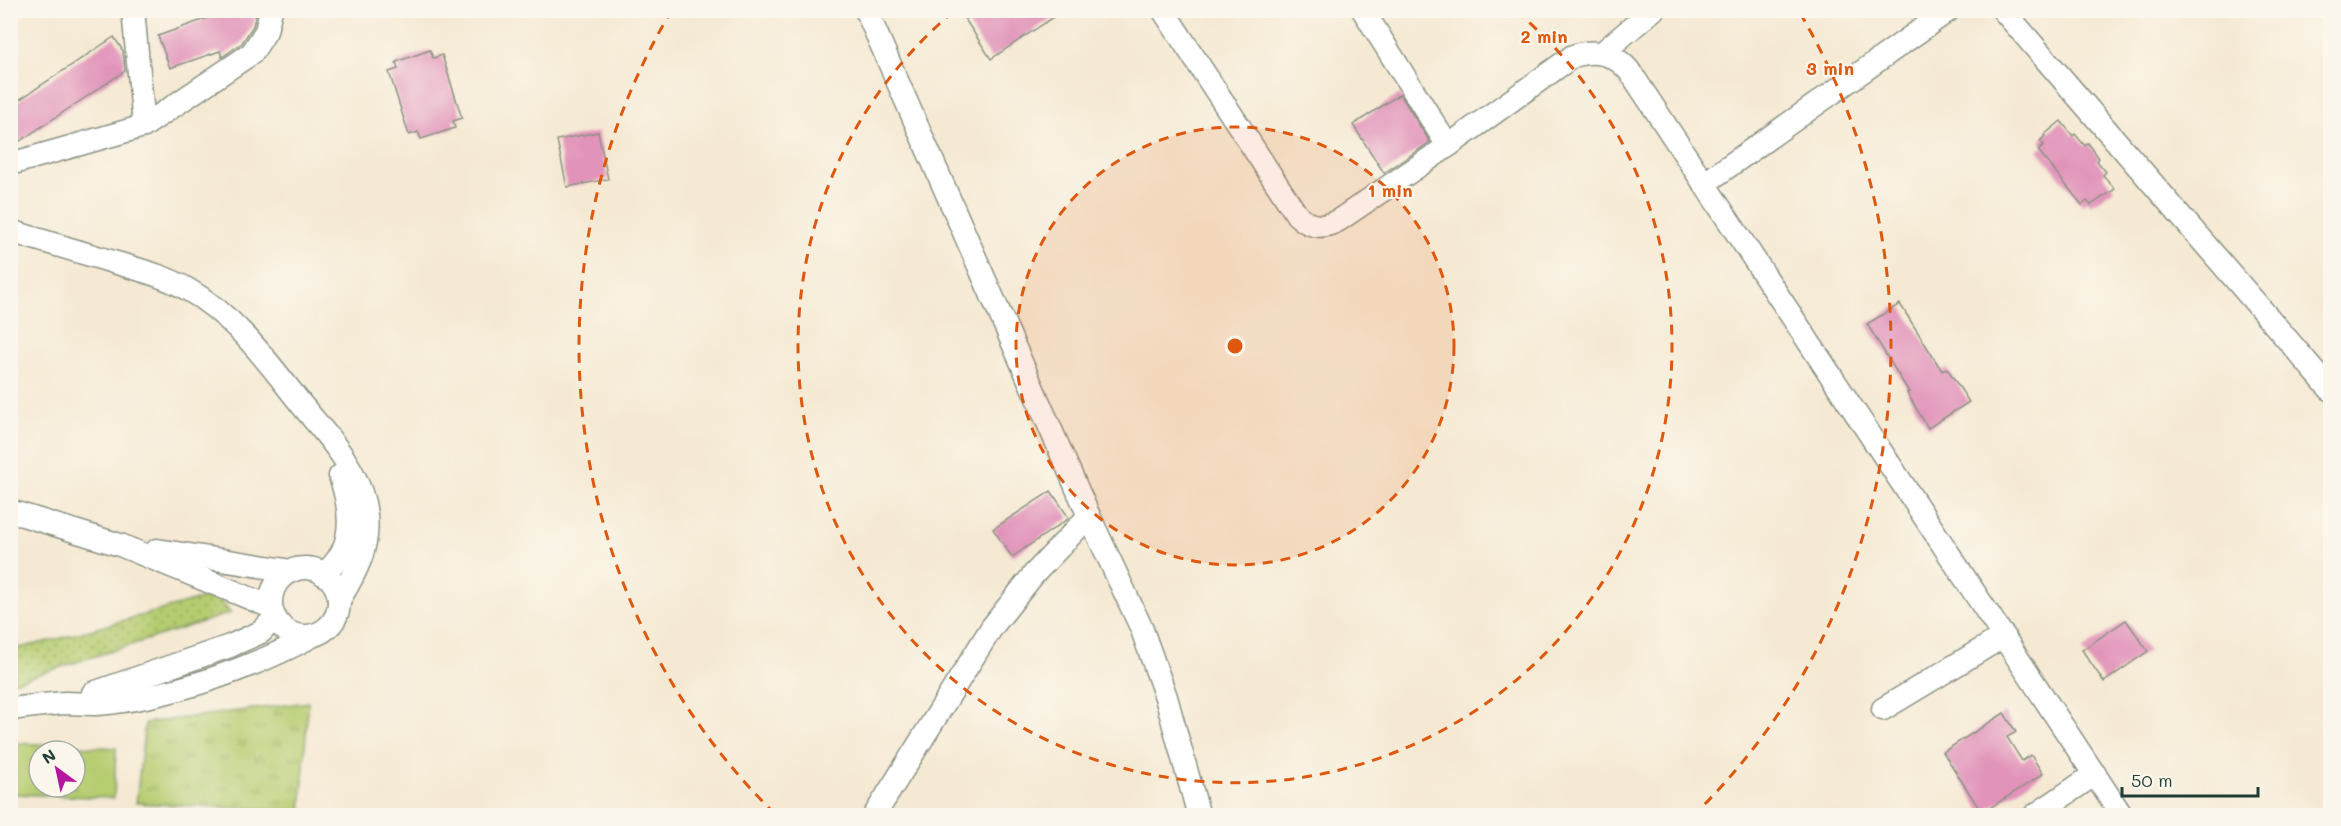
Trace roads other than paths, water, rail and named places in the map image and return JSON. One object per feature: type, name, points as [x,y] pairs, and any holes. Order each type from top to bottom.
[{"type":"street","points":[[133,10],[144,126]]},
{"type":"street","points":[[10,164],[144,126],[252,53],[266,31],[271,10]]},
{"type":"street","points":[[1163,10],[1297,215],[1310,225],[1332,224],[1448,146],[1573,56],[1592,51],[1602,52],[1628,67],[2122,816]]},
{"type":"street","points":[[1363,10],[1448,146]]},
{"type":"street","points":[[1602,52],[1653,10]]},
{"type":"street","points":[[1705,183],[1949,10]]},
{"type":"street","points":[[2003,10],[2331,389]]},
{"type":"street","points":[[872,14],[1089,516],[1153,657],[1199,816]]},
{"type":"street","points":[[10,231],[170,280],[203,299],[243,335],[340,452],[353,474],[364,504],[367,538],[358,569],[339,600]]},
{"type":"street","points":[[323,574],[343,553],[349,528],[348,503],[326,435]]},
{"type":"street","points":[[10,511],[120,545],[273,612]]},
{"type":"street","points":[[874,816],[992,627],[1035,574],[1089,516]]},
{"type":"street","points":[[10,709],[63,703],[97,704],[140,697],[189,685],[278,654],[324,629],[333,621],[338,611],[339,600],[331,581],[313,569],[292,571],[120,545]]},
{"type":"street","points":[[292,571],[276,585],[272,595],[273,612],[282,627],[291,633],[303,636],[314,635]]},
{"type":"street","points":[[63,703],[230,646],[261,632],[273,612]]},
{"type":"street","points":[[1883,709],[2004,636]]},
{"type":"street","points":[[2034,816],[2095,774]]}]
